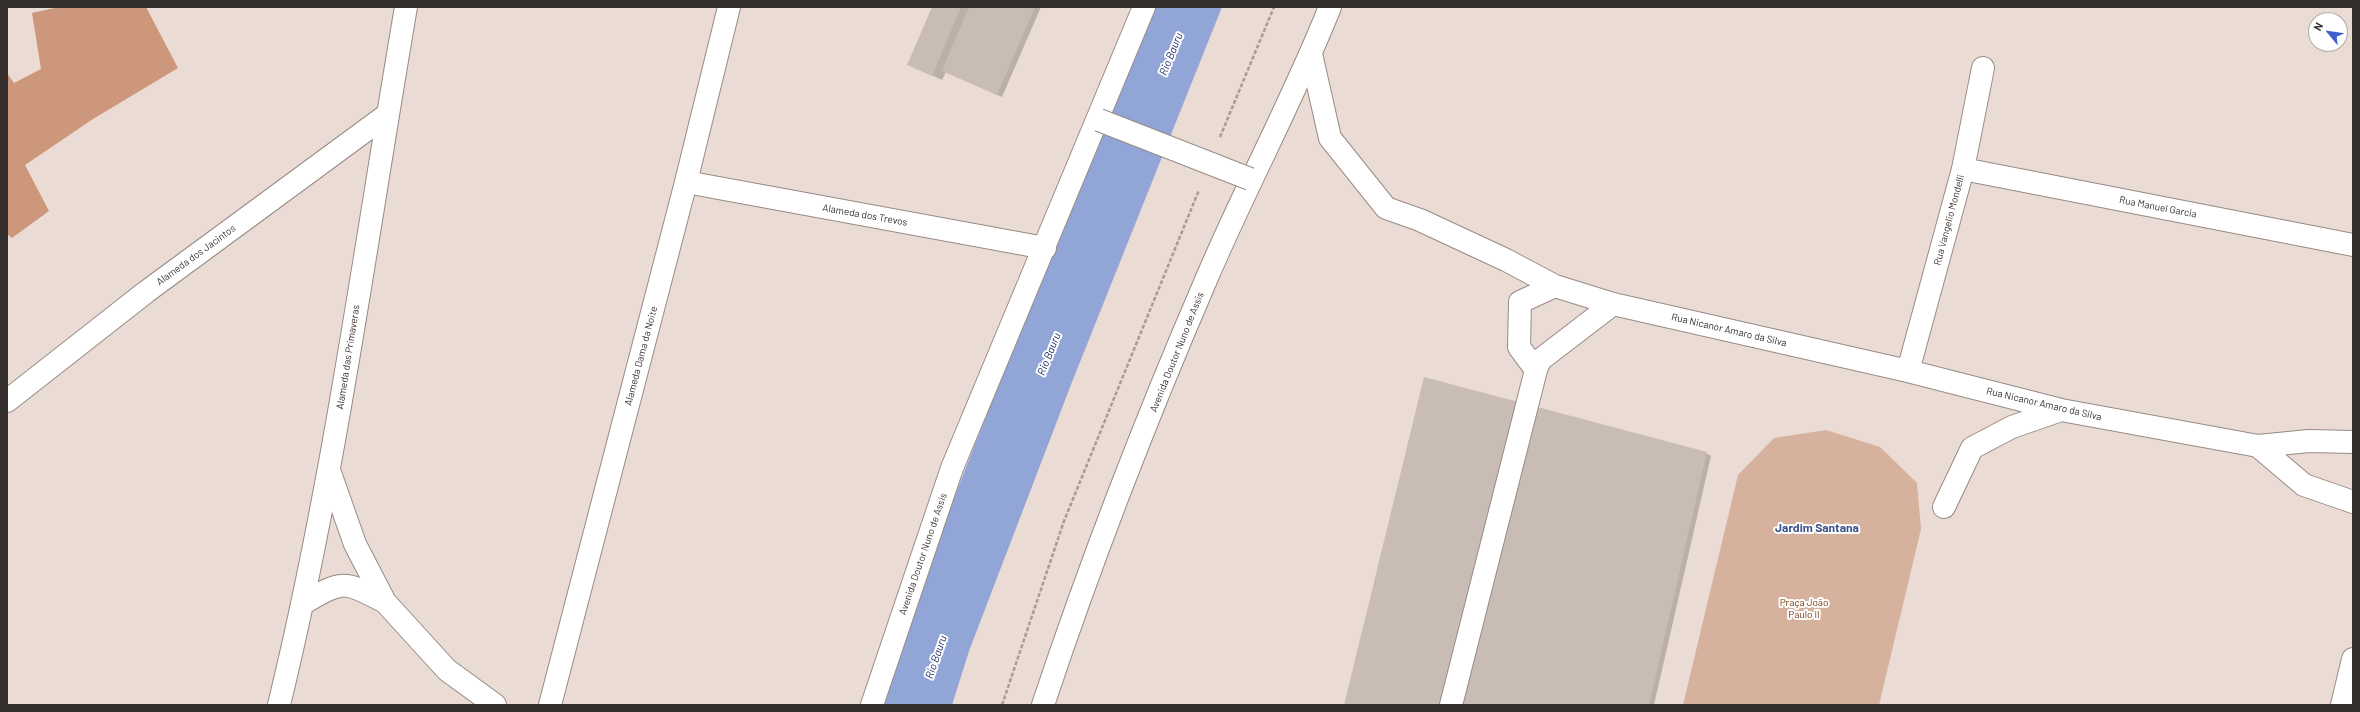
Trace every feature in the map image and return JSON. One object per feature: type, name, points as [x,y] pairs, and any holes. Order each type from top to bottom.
[{"type":"street","name":"Alameda das Primaveras","points":[[279,705],[304,603],[330,472],[406,7]]},
{"type":"street","name":"Alameda Dama da Noite","points":[[550,705],[686,182],[728,7]]},
{"type":"street","name":"Avenida Doutor Nuno de Assis","points":[[872,705],[952,468],[1099,120],[1144,7]]},
{"type":"street","name":"Avenida Doutor Nuno de Assis","points":[[1044,705],[1105,531],[1205,280],[1250,179],[1311,54],[1330,7]]},
{"type":"street","name":"Rua Nicanor Amaro da Silva","points":[[1311,54],[1330,138],[1386,208],[1420,220],[1506,260],[1554,286],[1613,304],[1908,370],[2061,410],[2258,446],[2309,441],[2353,442]]},
{"type":"street","name":"Rua Vangelio Mondelli","points":[[1908,370],[1963,169],[1983,68]]},
{"type":"street","name":"Alameda dos Jacintos","points":[[7,401],[146,292],[388,114]]},
{"type":"street","points":[[1099,120],[1250,179]]},
{"type":"street","name":"Rua Manuel Garcia","points":[[1963,169],[2353,245]]},
{"type":"street","name":"Alameda dos Trevos","points":[[686,182],[1045,248]]},
{"type":"street","points":[[1536,370],[1519,346],[1520,302],[1554,286]]},
{"type":"street","points":[[1451,705],[1536,370],[1540,360],[1613,304]]},
{"type":"street","points":[[1944,507],[1972,448],[2012,427],[2061,410]]},
{"type":"street","name":"Rua Nicanor Amaro da Silva","points":[[2258,446],[2304,485],[2353,502]]},
{"type":"street","points":[[330,472],[355,544],[385,602],[447,670],[495,705]]},
{"type":"street","points":[[304,603],[329,588],[351,585],[385,602]]},
{"type":"street","points":[[2342,705],[2353,659]]},
{"type":"path","points":[[1220,139],[1274,7]]},
{"type":"path","points":[[1002,705],[1064,521],[1202,183]]},
{"type":"green space","name":"Praça João Paulo II","points":[[1826,430],[1880,447],[1917,483],[1921,529],[1879,705],[1683,705],[1738,475],[1774,438]]},
{"type":"shaded area","points":[[59,7],[146,7],[178,68],[93,119],[25,165],[49,211],[12,238],[7,234],[7,73],[14,83],[41,69],[32,13]]},
{"type":"water","name":"Rio Bauru","points":[[1146,7],[1222,7],[1072,382],[969,651],[952,705],[879,705],[911,608]]},
{"type":"building","points":[[932,7],[961,7],[932,76],[907,65]]},
{"type":"building","points":[[969,7],[1035,7],[997,95],[942,71]]},
{"type":"building","points":[[1424,377],[1707,452],[1649,705],[1344,705]]},
{"type":"district","name":"Jardim Santana","points":[[1817,528]]}]
